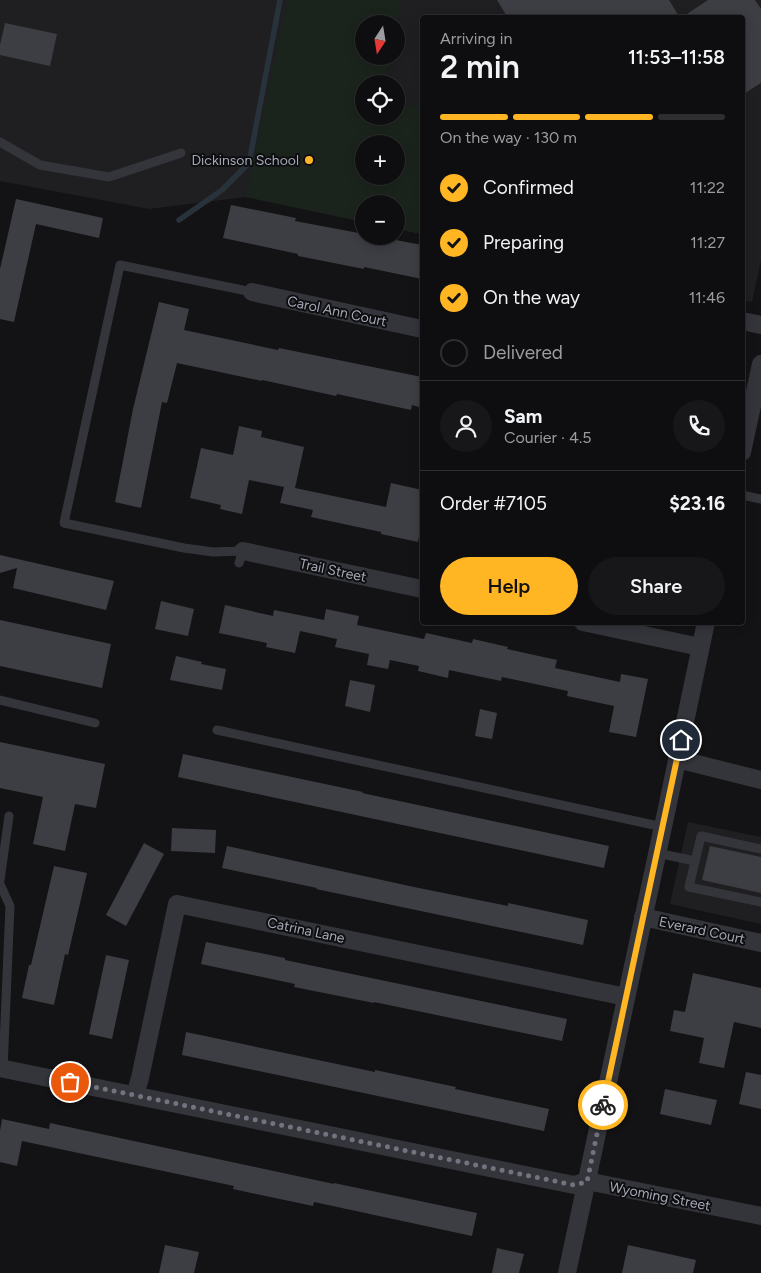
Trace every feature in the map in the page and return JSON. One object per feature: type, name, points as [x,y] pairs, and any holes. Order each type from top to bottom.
[{"type":"street","name":"Carol Ann Court","points":[[252,292],[420,329]]},
{"type":"street","points":[[745,322],[761,325]]},
{"type":"street","points":[[745,438],[761,364]]},
{"type":"street","name":"Trail Street","points":[[241,557],[420,589]]},
{"type":"street","points":[[597,625],[700,647]]},
{"type":"street","points":[[567,1273],[705,625]]},
{"type":"street","points":[[677,759],[761,780]]},
{"type":"street","name":"Catrina Lane","points":[[135,1095],[178,904],[626,997]]},
{"type":"street","name":"Everard Court","points":[[644,917],[761,943]]},
{"type":"street","name":"Wyoming Street","points":[[1,1068],[574,1185],[587,1182],[761,1216]]},
{"type":"lane","points":[[0,142],[40,165],[109,177],[181,153]]},
{"type":"lane","points":[[241,557],[184,548],[64,523],[120,265],[252,292]]},
{"type":"lane","points":[[745,496],[761,499]]},
{"type":"lane","points":[[0,700],[95,723]]},
{"type":"lane","points":[[217,730],[663,826]]},
{"type":"lane","points":[[1,1068],[10,906],[0,882],[9,816]]},
{"type":"lane","points":[[761,849],[700,836],[689,886],[761,902]]},
{"type":"lane","points":[[657,853],[695,861]]},
{"type":"shaded area","points":[[0,0],[761,0],[761,260],[752,302],[745,301],[745,15],[420,15],[420,234],[405,231],[405,195],[355,195],[355,220],[246,197],[149,209],[0,181]]},
{"type":"shaded area","points":[[287,0],[402,0],[399,15],[355,15],[355,65],[388,65],[386,75],[355,75],[355,125],[405,125],[405,105],[420,109],[420,234],[405,231],[405,195],[355,195],[355,220],[246,197]]},
{"type":"shaded area","points":[[688,822],[761,837],[761,924],[670,904]]},
{"type":"building","points":[[497,0],[669,0],[678,15],[506,15]]},
{"type":"building","points":[[708,0],[755,0],[761,9],[761,83],[745,93],[745,15],[686,15]]},
{"type":"building","points":[[5,23],[57,34],[50,66],[0,55],[0,45]]},
{"type":"building","points":[[16,199],[103,218],[99,238],[36,224],[14,322],[0,319],[0,269]]},
{"type":"building","points":[[231,205],[296,218],[295,221],[355,232],[355,245],[405,245],[405,242],[420,245],[420,279],[298,256],[298,254],[223,238]]},
{"type":"building","points":[[159,302],[189,309],[184,330],[420,377],[420,407],[412,405],[411,410],[177,363],[167,403],[162,402],[141,508],[115,502],[133,409]]},
{"type":"building","points":[[239,426],[262,431],[261,437],[304,447],[295,488],[386,507],[391,483],[420,490],[420,530],[418,542],[311,517],[313,510],[280,503],[284,487],[249,480],[242,514],[220,509],[221,505],[190,498],[201,448],[233,455]]},
{"type":"building","points":[[0,555],[114,581],[106,610],[13,588],[17,568],[0,573]]},
{"type":"building","points":[[161,601],[194,609],[188,636],[155,629]]},
{"type":"building","points":[[225,605],[273,616],[274,610],[324,620],[326,609],[359,616],[357,625],[424,639],[426,633],[472,643],[473,639],[557,660],[555,668],[620,682],[621,674],[648,679],[636,737],[609,732],[614,706],[567,696],[568,691],[502,677],[501,681],[449,670],[448,678],[418,671],[419,666],[390,660],[388,669],[367,665],[369,654],[335,647],[337,639],[300,631],[295,653],[266,647],[267,643],[219,633]]},
{"type":"building","points":[[0,620],[111,644],[102,688],[0,666]]},
{"type":"building","points":[[176,656],[226,669],[222,690],[170,680]]},
{"type":"building","points":[[350,680],[375,685],[370,712],[345,706]]},
{"type":"building","points":[[480,709],[497,713],[492,739],[475,736]]},
{"type":"building","points":[[0,742],[105,764],[96,808],[75,804],[65,851],[33,844],[43,797],[0,788]]},
{"type":"building","points":[[183,754],[609,846],[604,868],[178,777]]},
{"type":"building","points":[[172,828],[216,830],[215,853],[171,851]]},
{"type":"building","points":[[144,843],[164,854],[126,926],[106,915]]},
{"type":"building","points":[[227,846],[414,887],[508,906],[508,903],[588,920],[583,945],[222,868]]},
{"type":"building","points":[[710,846],[761,857],[761,893],[702,880]]},
{"type":"building","points":[[54,866],[87,873],[68,955],[65,954],[54,1005],[22,998]]},
{"type":"building","points":[[206,942],[567,1019],[562,1041],[294,987],[295,984],[201,964]]},
{"type":"building","points":[[106,955],[129,960],[112,1039],[89,1034]]},
{"type":"building","points":[[693,973],[761,988],[761,1028],[734,1022],[724,1068],[699,1063],[704,1038],[670,1031],[674,1010],[685,1012]]},
{"type":"building","points":[[186,1032],[456,1087],[455,1089],[549,1109],[544,1131],[182,1055]]},
{"type":"building","points":[[746,1072],[761,1075],[761,1109],[739,1104]]},
{"type":"building","points":[[665,1089],[717,1100],[711,1125],[660,1114]]},
{"type":"building","points":[[2,1119],[49,1129],[50,1123],[477,1213],[472,1236],[314,1202],[313,1206],[233,1189],[234,1186],[22,1141],[17,1166],[0,1162]]},
{"type":"building","points":[[165,1245],[199,1252],[194,1273],[159,1273]]},
{"type":"building","points":[[628,1245],[696,1260],[693,1273],[622,1273]]},
{"type":"building","points":[[497,1248],[524,1254],[519,1273],[492,1273]]},
{"type":"waterway","points":[[179,220],[222,190],[249,163],[280,0]]},
{"type":"way so far","points":[[70,1082],[574,1185],[587,1182],[603,1105]]},
{"type":"place","name":"Dickinson School","points":[[309,160]]},
{"type":"route","points":[[603,1105],[681,740]]}]
